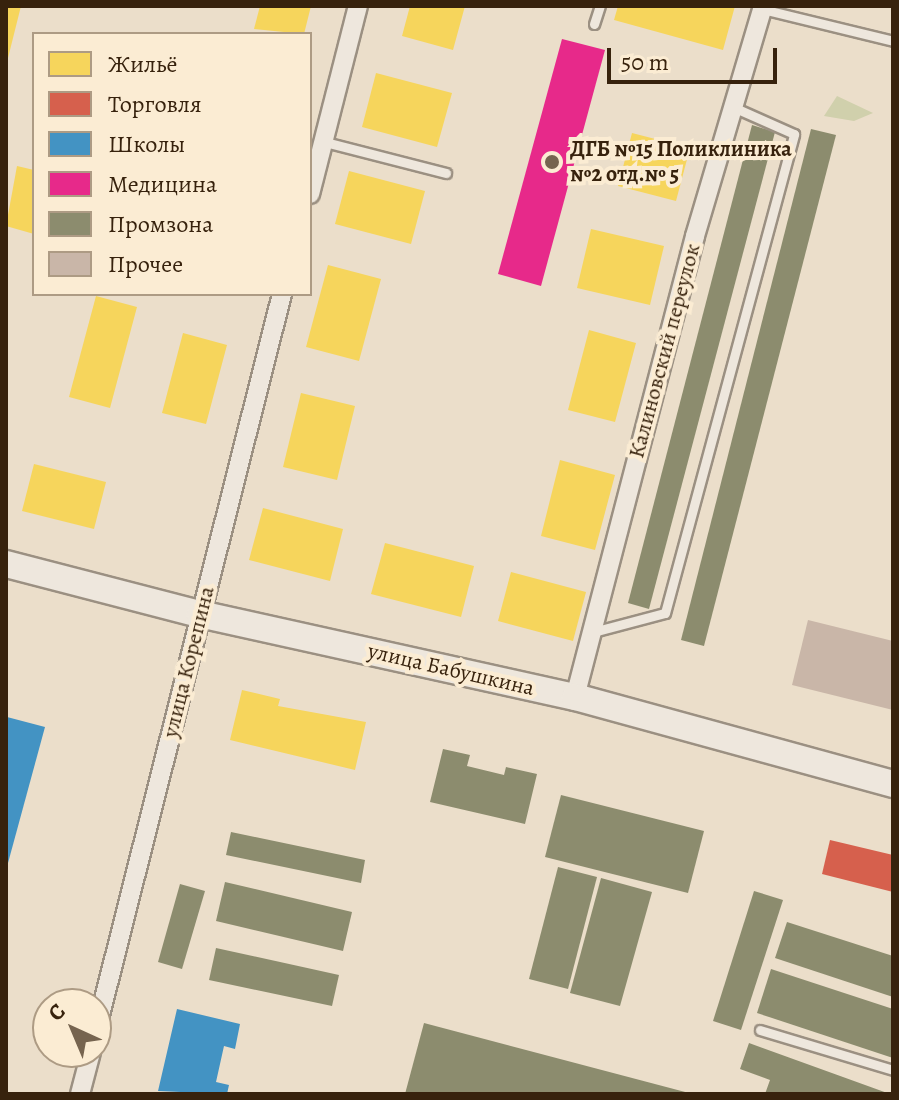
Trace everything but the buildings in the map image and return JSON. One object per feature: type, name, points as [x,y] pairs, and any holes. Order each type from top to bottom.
[{"type":"street","points":[[312,187],[358,6]]},
{"type":"street","name":"Калиновский переулок","points":[[575,697],[762,7]]},
{"type":"street","name":"улица Корепина","points":[[107,988],[281,296]]},
{"type":"street","name":"улица Бабушкина","points":[[6,564],[200,614],[575,697],[893,784]]},
{"type":"street","points":[[80,1094],[87,1068]]},
{"type":"lane","points":[[594,24],[600,6]]},
{"type":"lane","points":[[762,7],[893,41]]},
{"type":"lane","points":[[592,633],[665,613],[794,134],[733,107]]},
{"type":"lane","points":[[325,142],[446,173]]},
{"type":"lane","points":[[760,1030],[893,1070]]},
{"type":"green space","points":[[837,96],[873,113],[854,121],[824,116]]},
{"type":"place","name":"ДГБ №15 Поликлиника №2 отд.№ 5","points":[[552,162]]}]
